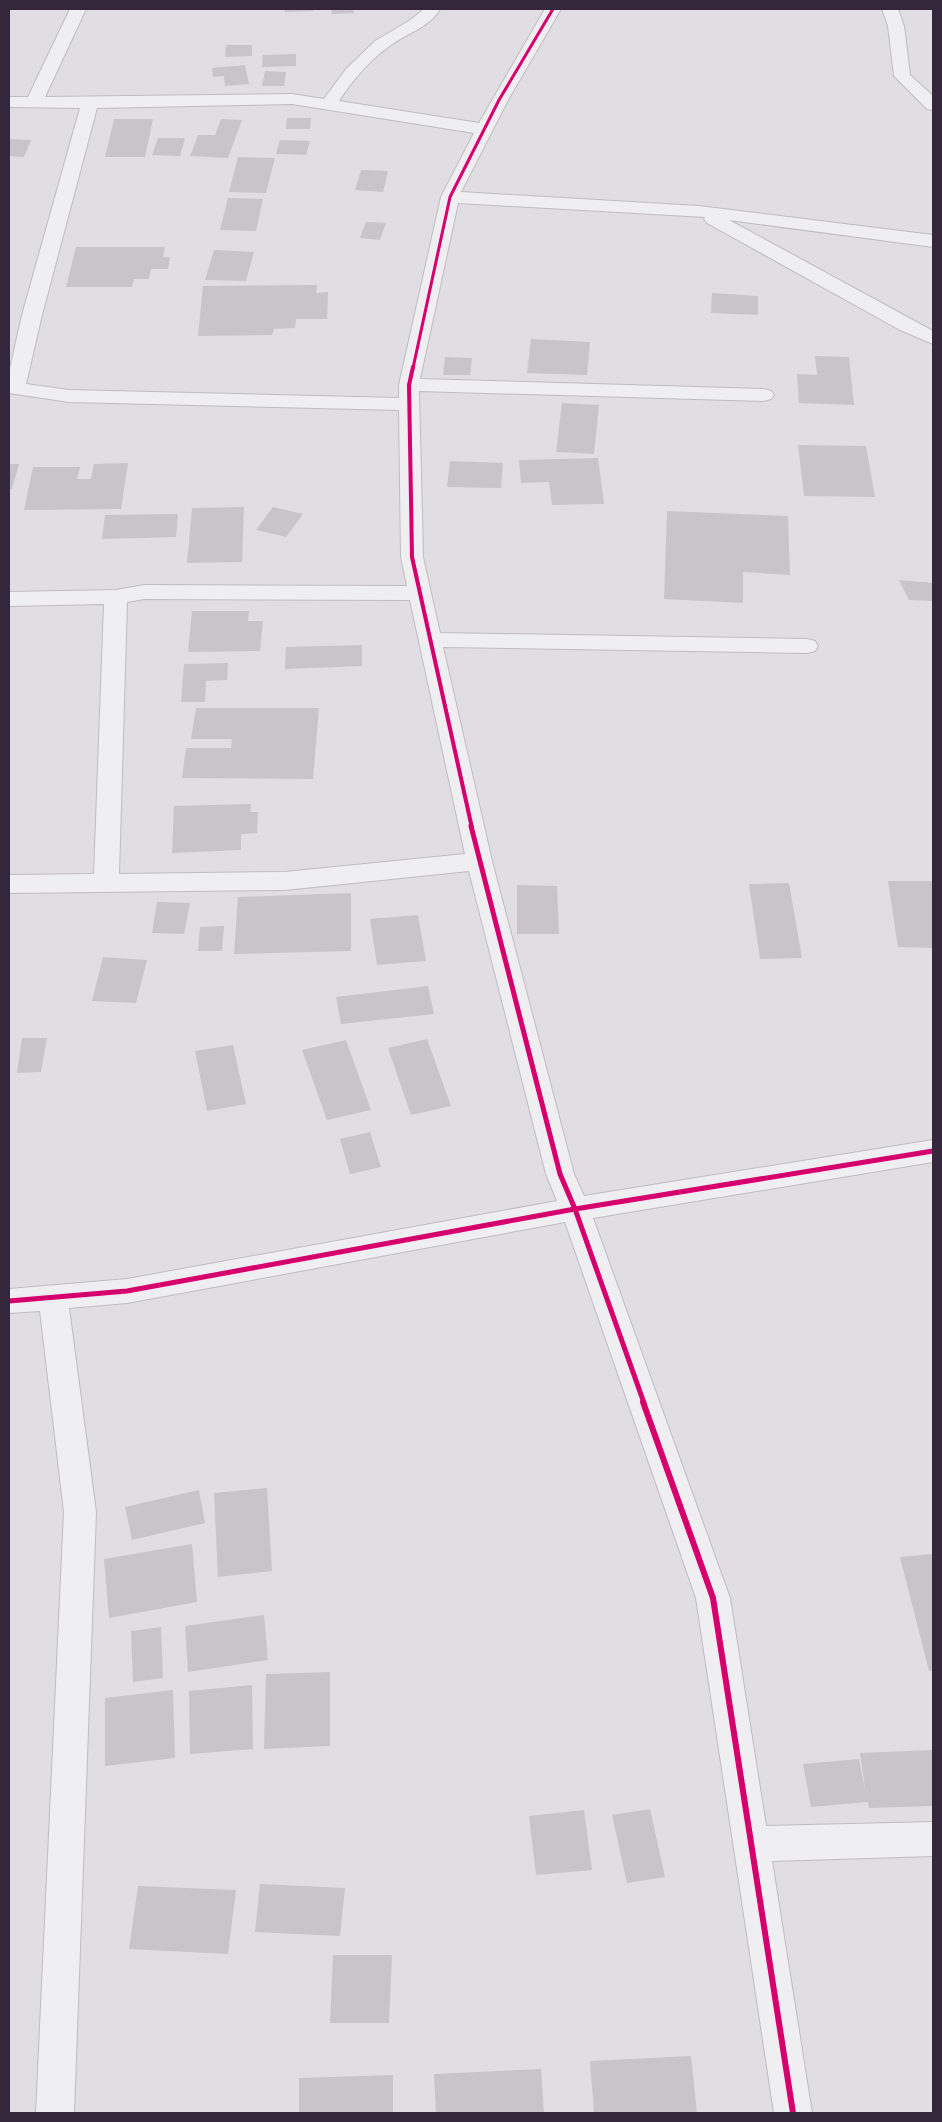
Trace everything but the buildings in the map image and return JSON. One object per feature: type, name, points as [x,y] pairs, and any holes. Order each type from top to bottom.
[{"type":"street","points":[[34,103],[78,9]]},
{"type":"street","points":[[328,105],[342,84],[381,44],[426,16],[432,9]]},
{"type":"street","points":[[553,9],[499,100],[450,197],[410,395],[412,557],[479,861],[560,1174],[713,1598],[793,2113]]},
{"type":"street","points":[[890,9],[896,26],[902,76],[933,105]]},
{"type":"street","points":[[9,102],[90,103],[292,99],[484,129]]},
{"type":"street","points":[[90,103],[12,387],[69,396],[764,395]]},
{"type":"street","points":[[450,197],[700,211],[933,241]]},
{"type":"street","points":[[700,211],[907,326],[933,338]]},
{"type":"street","points":[[9,599],[116,597],[144,592],[420,593]]},
{"type":"street","points":[[106,882],[116,597]]},
{"type":"street","points":[[430,640],[807,646]]},
{"type":"street","points":[[9,884],[285,881],[479,861]]},
{"type":"street","points":[[9,1301],[127,1291],[574,1209],[933,1150]]},
{"type":"street","points":[[53,1297],[80,1512],[55,2113]]},
{"type":"street","points":[[751,1844],[933,1838]]},
{"type":"cycle path","points":[[553,9],[499,100],[450,197],[409,385],[412,557],[479,861],[560,1174],[575,1209],[713,1598],[793,2113]]},
{"type":"cycle path","points":[[9,1301],[127,1291],[575,1209],[933,1151]]}]
